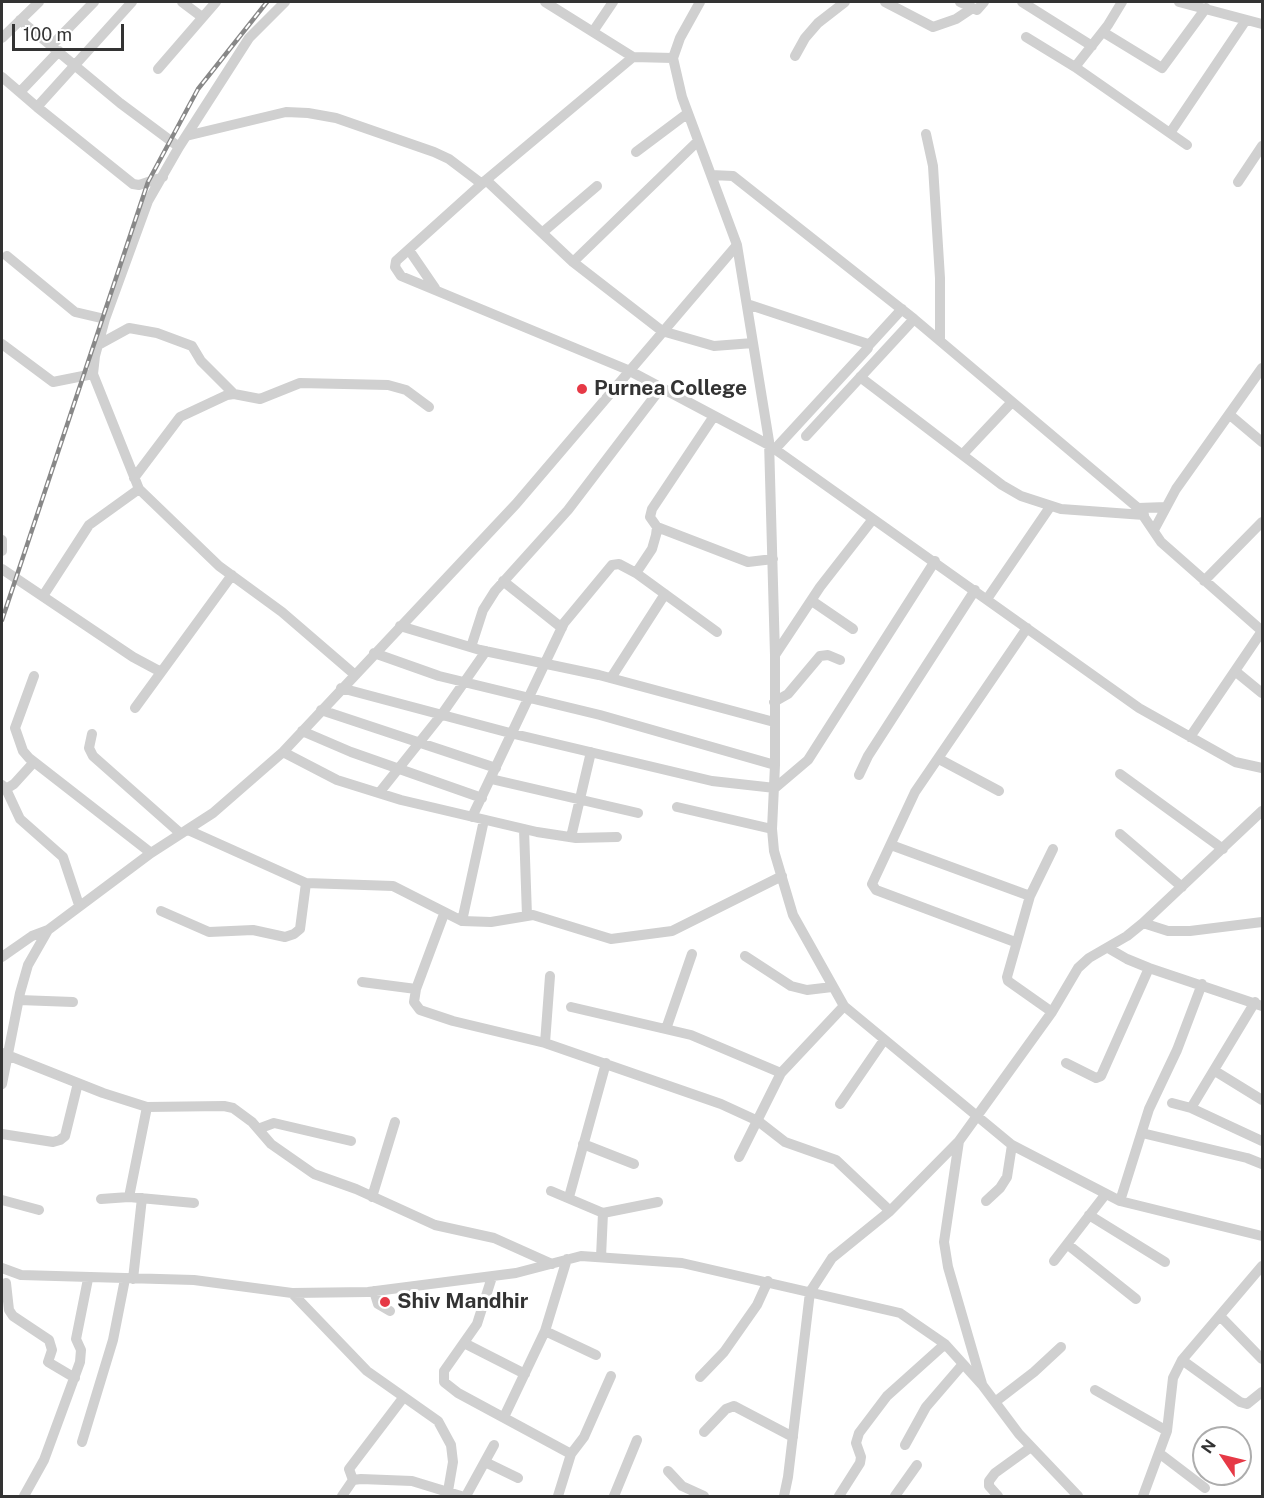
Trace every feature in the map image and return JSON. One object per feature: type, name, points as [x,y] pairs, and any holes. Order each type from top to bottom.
[{"type":"street","points":[[2,38],[39,2]]},
{"type":"street","points":[[20,92],[94,2]]},
{"type":"street","points":[[38,107],[132,2]]},
{"type":"street","points":[[182,2],[202,17]]},
{"type":"street","points":[[158,69],[216,2]]},
{"type":"street","points":[[285,2],[249,38],[186,135],[148,201],[105,318],[93,374],[139,489],[232,575],[282,612],[354,674]]},
{"type":"street","points":[[545,2],[594,30],[633,57],[673,58]]},
{"type":"street","points":[[594,30],[613,2]]},
{"type":"street","points":[[700,2],[680,38],[673,58],[688,113],[737,245],[772,447],[775,655],[775,788],[772,829],[774,851],[793,915],[844,1006],[1012,1145],[1120,1201],[1263,1236]]},
{"type":"street","points":[[795,56],[805,38],[818,23],[845,2]]},
{"type":"street","points":[[885,2],[933,27],[956,19],[971,9]]},
{"type":"street","points":[[960,2],[977,10],[984,2]]},
{"type":"street","points":[[1022,2],[1092,46]]},
{"type":"street","points":[[1075,67],[1103,32],[1122,2]]},
{"type":"street","points":[[1179,2],[1263,24]]},
{"type":"street","points":[[1220,12],[1225,2]]},
{"type":"street","points":[[1103,32],[1162,68],[1206,8]]},
{"type":"street","points":[[20,20],[179,147]]},
{"type":"street","points":[[1170,133],[1246,20]]},
{"type":"street","points":[[1026,37],[1075,67],[1187,144]]},
{"type":"street","points":[[633,57],[484,182],[396,261],[394,267],[401,276],[435,288],[628,370],[772,447],[1139,708],[1235,762],[1263,768]]},
{"type":"street","points":[[2,76],[133,184],[139,185],[163,177]]},
{"type":"street","points":[[186,135],[278,114],[308,112],[336,118],[434,152],[484,182],[543,232],[573,262],[663,332],[714,346],[753,342]]},
{"type":"street","points":[[636,152],[688,113]]},
{"type":"street","points":[[926,134],[933,166],[940,278],[940,341]]},
{"type":"street","points":[[573,262],[698,141]]},
{"type":"street","points":[[1238,182],[1263,146]]},
{"type":"street","points":[[711,175],[733,176],[902,309],[1141,512],[1161,542],[1262,631],[1190,737]]},
{"type":"street","points":[[543,232],[597,186]]},
{"type":"street","points":[[2,957],[32,936],[48,930],[79,905],[233,798],[283,752],[516,504],[737,245]]},
{"type":"street","points":[[409,250],[435,288]]},
{"type":"street","points":[[3,256],[75,312],[105,318]]},
{"type":"street","points":[[747,304],[869,345]]},
{"type":"street","points":[[772,447],[902,309]]},
{"type":"street","points":[[806,435],[914,319]]},
{"type":"street","points":[[98,345],[129,328],[157,333],[192,346],[201,361],[234,394]]},
{"type":"street","points":[[2,344],[53,382],[93,374]]},
{"type":"street","points":[[1154,531],[1166,507],[1263,368]]},
{"type":"street","points":[[860,377],[1002,485],[1050,507],[1141,512],[1166,507]]},
{"type":"street","points":[[134,478],[180,417],[215,400],[234,394],[260,399],[300,383],[388,385],[406,390],[429,407]]},
{"type":"street","points":[[471,647],[483,610],[503,581],[568,510],[661,388]]},
{"type":"street","points":[[963,454],[1011,403]]},
{"type":"street","points":[[1230,415],[1263,442]]},
{"type":"street","points":[[714,416],[652,509],[650,517],[657,527],[748,562],[773,559]]},
{"type":"street","points":[[43,596],[89,525],[139,489]]},
{"type":"street","points":[[987,599],[1050,507]]},
{"type":"street","points":[[775,655],[873,519]]},
{"type":"street","points":[[1204,581],[1262,522]]},
{"type":"street","points":[[636,573],[652,549],[657,527]]},
{"type":"street","points":[[2,540],[2,550]]},
{"type":"street","points":[[341,688],[510,733],[712,781],[775,788],[808,760],[935,561]]},
{"type":"street","points":[[472,817],[543,663],[562,628],[612,565],[619,564],[636,573],[717,632]]},
{"type":"street","points":[[2,569],[133,657],[161,672]]},
{"type":"street","points":[[135,708],[232,575]]},
{"type":"street","points":[[503,581],[562,628]]},
{"type":"street","points":[[859,775],[868,756],[975,590]]},
{"type":"street","points":[[611,678],[665,594]]},
{"type":"street","points":[[812,601],[853,629]]},
{"type":"street","points":[[400,626],[486,651],[611,678],[774,722]]},
{"type":"street","points":[[1015,942],[876,890],[872,884],[915,792],[1027,628]]},
{"type":"street","points":[[379,794],[442,714],[486,651]]},
{"type":"street","points":[[374,653],[463,682],[600,715],[775,765]]},
{"type":"street","points":[[774,702],[788,694],[820,656],[828,655],[840,660]]},
{"type":"street","points":[[1235,671],[1263,693]]},
{"type":"street","points":[[34,676],[15,728],[23,751],[34,762],[152,853]]},
{"type":"street","points":[[321,710],[496,768]]},
{"type":"street","points":[[302,731],[482,798]]},
{"type":"street","points":[[92,734],[89,748],[93,756],[184,832],[306,883],[393,886],[444,914],[462,921],[492,922],[527,916],[545,918],[611,939],[672,931],[782,876]]},
{"type":"street","points":[[283,752],[337,780],[379,794],[524,829],[571,837],[617,837]]},
{"type":"street","points":[[571,837],[591,752]]},
{"type":"street","points":[[939,759],[987,787],[999,791]]},
{"type":"street","points":[[34,762],[14,784],[4,787],[20,819],[63,857],[79,905]]},
{"type":"street","points":[[1120,774],[1223,849]]},
{"type":"street","points":[[491,779],[638,813]]},
{"type":"street","points":[[678,807],[772,829]]},
{"type":"street","points":[[784,1497],[811,1291],[831,1258],[890,1211],[959,1141],[1052,1012],[1078,968],[1089,958],[1108,948],[1143,923],[1263,812]]},
{"type":"street","points":[[462,921],[484,820]]},
{"type":"street","points":[[524,829],[527,916]]},
{"type":"street","points":[[1120,834],[1182,887]]},
{"type":"street","points":[[891,845],[1030,896]]},
{"type":"street","points":[[1052,1012],[1008,981],[1015,942],[1030,896],[1053,849]]},
{"type":"street","points":[[161,911],[209,932],[253,930],[285,937],[294,934],[300,928],[306,883]]},
{"type":"street","points":[[444,914],[416,989],[414,1002],[420,1010],[545,1042],[721,1104],[758,1121],[785,1142],[836,1160],[890,1211]]},
{"type":"street","points":[[1143,923],[1168,931],[1190,931],[1263,922]]},
{"type":"street","points":[[2,1084],[5,1055],[28,965],[48,930]]},
{"type":"street","points":[[1108,948],[1149,968],[1259,1004],[1191,1108]]},
{"type":"street","points":[[666,1029],[692,954]]},
{"type":"street","points":[[745,956],[791,986],[807,990],[832,987]]},
{"type":"street","points":[[1066,1063],[1096,1078],[1101,1076],[1149,968]]},
{"type":"street","points":[[545,1042],[550,976]]},
{"type":"street","points":[[363,982],[416,989]]},
{"type":"street","points":[[1120,1201],[1142,1133],[1202,984]]},
{"type":"street","points":[[19,1000],[73,1002]]},
{"type":"street","points":[[739,1157],[781,1072],[844,1006]]},
{"type":"street","points":[[571,1007],[691,1035],[781,1072]]},
{"type":"street","points":[[840,1104],[884,1040]]},
{"type":"street","points":[[5,1055],[147,1107],[224,1106],[233,1108],[258,1129],[271,1144],[301,1167],[435,1225],[494,1238],[552,1264]]},
{"type":"street","points":[[569,1197],[606,1063]]},
{"type":"street","points":[[1215,1071],[1263,1100]]},
{"type":"street","points":[[2,1134],[53,1142],[60,1140],[65,1136],[78,1083]]},
{"type":"street","points":[[1172,1103],[1191,1108],[1263,1141]]},
{"type":"street","points":[[129,1197],[147,1107]]},
{"type":"street","points":[[372,1197],[395,1122]]},
{"type":"street","points":[[258,1129],[274,1123],[351,1141]]},
{"type":"street","points":[[1142,1133],[1247,1158],[1263,1164]]},
{"type":"street","points":[[959,1141],[944,1242],[948,1267],[983,1386]]},
{"type":"street","points":[[583,1144],[634,1164]]},
{"type":"street","points":[[986,1201],[1000,1188],[1007,1177],[1012,1145]]},
{"type":"street","points":[[550,1191],[603,1213],[658,1202]]},
{"type":"street","points":[[1054,1261],[1105,1194]]},
{"type":"street","points":[[101,1198],[129,1197],[194,1203]]},
{"type":"street","points":[[82,1442],[129,1279],[142,1198]]},
{"type":"street","points":[[2,1200],[39,1210]]},
{"type":"street","points":[[601,1257],[603,1213]]},
{"type":"street","points":[[1089,1215],[1165,1262]]},
{"type":"street","points":[[1067,1244],[1136,1299]]},
{"type":"street","points":[[2,1268],[21,1275],[88,1279],[194,1280],[292,1293],[374,1291],[492,1276],[581,1256],[682,1263],[768,1281],[900,1312],[945,1344],[983,1386],[1031,1447],[1078,1497]]},
{"type":"street","points":[[504,1417],[545,1331],[567,1259]]},
{"type":"street","points":[[1143,1497],[1167,1431],[1173,1378],[1182,1360],[1261,1270]]},
{"type":"street","points":[[21,1275],[4,1283],[9,1310],[13,1316],[49,1340],[52,1350],[48,1362],[75,1378]]},
{"type":"street","points":[[492,1276],[477,1324],[444,1371],[444,1382],[458,1393],[571,1454]]},
{"type":"street","points":[[24,1497],[44,1460],[82,1355],[76,1339],[88,1279]]},
{"type":"street","points":[[700,1377],[724,1352],[757,1305],[768,1281]]},
{"type":"street","points":[[374,1291],[378,1304],[390,1311]]},
{"type":"street","points":[[292,1293],[367,1371],[438,1421],[448,1435],[453,1462],[448,1491]]},
{"type":"street","points":[[1220,1316],[1263,1359]]},
{"type":"street","points":[[545,1331],[596,1354]]},
{"type":"street","points":[[464,1343],[525,1374]]},
{"type":"street","points":[[839,1497],[860,1463],[861,1457],[856,1443],[860,1433],[887,1396],[945,1344]]},
{"type":"street","points":[[995,1402],[1034,1372],[1060,1347]]},
{"type":"street","points":[[1182,1360],[1240,1402],[1247,1404],[1263,1392]]},
{"type":"street","points":[[905,1446],[926,1407],[963,1364]]},
{"type":"street","points":[[558,1497],[571,1454],[584,1437],[611,1376]]},
{"type":"street","points":[[1095,1390],[1167,1431]]},
{"type":"street","points":[[353,1480],[349,1468],[403,1398]]},
{"type":"street","points":[[704,1432],[726,1409],[734,1406],[793,1437]]},
{"type":"street","points":[[614,1497],[637,1440]]},
{"type":"street","points":[[353,1480],[412,1481],[461,1496],[494,1445]]},
{"type":"street","points":[[998,1497],[989,1486],[988,1481],[995,1473],[1031,1447]]},
{"type":"street","points":[[1159,1453],[1204,1488]]},
{"type":"street","points":[[485,1461],[518,1478]]},
{"type":"street","points":[[895,1497],[917,1465]]},
{"type":"street","points":[[668,1471],[685,1493],[704,1497]]},
{"type":"street","points":[[342,1497],[353,1480]]},
{"type":"railway","points":[[2,620],[148,182],[198,89],[267,2]]},
{"type":"place","name":"Purnea College","points":[[582,389]]},
{"type":"place","name":"Shiv Mandhir","points":[[385,1302]]}]
